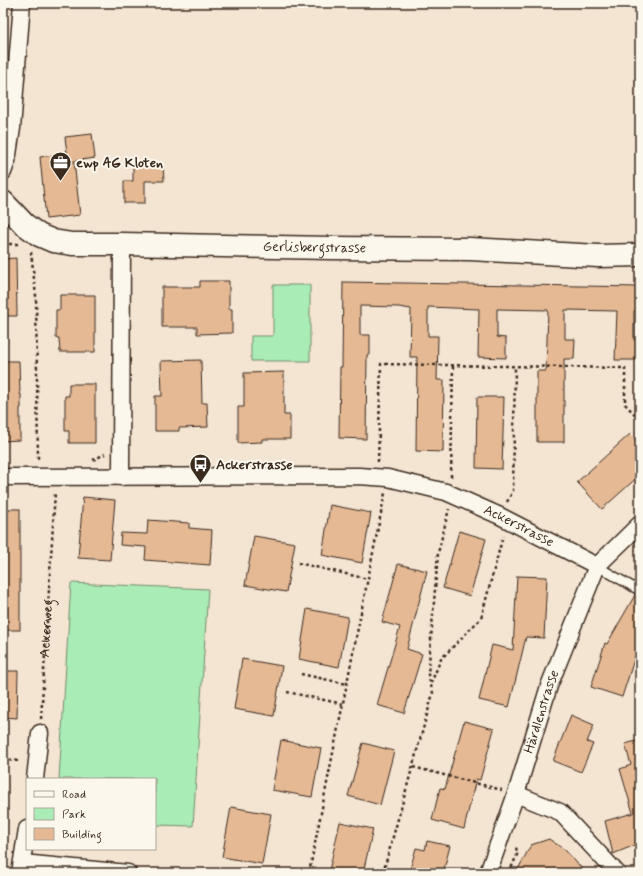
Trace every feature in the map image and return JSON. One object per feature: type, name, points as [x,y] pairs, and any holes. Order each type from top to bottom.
[{"type":"street","points":[[3,172],[7,161],[12,128],[22,3]]},
{"type":"street","name":"Gerlisbergstrasse","points":[[3,202],[24,224],[39,234],[53,241],[72,244],[470,249],[598,256],[640,255]]},
{"type":"street","points":[[121,477],[122,244]]},
{"type":"street","name":"Ackerstrasse","points":[[3,477],[383,478],[449,493],[504,518],[597,566]]},
{"type":"street","name":"Härdlenstrasse","points":[[488,873],[516,794],[549,686],[597,566],[640,524]]},
{"type":"street","points":[[35,778],[40,733]]},
{"type":"street","points":[[516,794],[560,812],[616,873]]},
{"type":"street","points":[[26,836],[21,868],[128,873]]},
{"type":"lane","points":[[597,566],[640,591]]},
{"type":"path","points":[[38,477],[36,296],[30,245],[39,234]]},
{"type":"path","points":[[309,873],[368,578],[383,478],[381,364],[625,368],[625,404],[640,420]]},
{"type":"path","points":[[383,873],[433,693],[428,675],[438,553],[452,476],[453,365]]},
{"type":"path","points":[[430,684],[440,659],[481,618],[504,518],[513,491],[515,366]]},
{"type":"path","name":"Ackerweg","points":[[40,733],[55,478]]},
{"type":"path","points":[[298,563],[368,578]]},
{"type":"path","points":[[301,674],[346,684]]},
{"type":"path","points":[[287,692],[343,704]]},
{"type":"path","points":[[413,767],[516,794]]},
{"type":"path","points":[[509,873],[517,855],[515,840]]},
{"type":"green space","points":[[273,285],[310,285],[310,361],[251,361],[251,336],[273,336]]},
{"type":"green space","points":[[71,583],[208,589],[193,826],[156,825],[156,778],[59,778]]},
{"type":"building","points":[[92,134],[95,158],[74,161],[80,215],[46,219],[40,157],[67,153],[65,137]]},
{"type":"building","points":[[133,166],[163,166],[164,181],[145,181],[145,203],[124,203],[124,181],[133,181]]},
{"type":"building","points":[[16,258],[17,316],[3,316],[3,259]]},
{"type":"building","points":[[200,281],[229,281],[229,309],[232,309],[232,333],[197,334],[197,327],[162,327],[162,287],[200,287]]},
{"type":"building","points":[[343,282],[640,287],[640,311],[634,311],[634,340],[640,340],[640,360],[615,360],[617,311],[565,310],[565,339],[575,339],[574,359],[564,359],[564,442],[537,442],[537,371],[546,371],[548,310],[497,309],[497,337],[506,338],[506,358],[478,357],[479,309],[428,307],[428,336],[438,336],[437,380],[444,380],[443,452],[416,451],[417,357],[410,357],[411,309],[399,307],[360,306],[360,335],[370,335],[370,355],[367,355],[366,439],[339,438]]},
{"type":"building","points":[[60,295],[95,295],[95,352],[60,352],[59,338],[56,338],[56,310],[60,310]]},
{"type":"building","points":[[201,360],[202,403],[207,403],[208,427],[179,428],[179,431],[155,431],[155,396],[162,396],[161,361]]},
{"type":"building","points":[[3,361],[19,361],[21,394],[20,440],[3,441]]},
{"type":"building","points":[[284,372],[284,415],[290,415],[290,439],[262,439],[262,442],[238,443],[238,407],[244,407],[244,373]]},
{"type":"building","points":[[69,384],[95,384],[95,443],[69,443],[69,431],[65,431],[65,396],[69,396]]},
{"type":"building","points":[[477,397],[504,397],[502,469],[476,468]]},
{"type":"building","points":[[630,434],[640,445],[640,475],[602,509],[577,482]]},
{"type":"building","points":[[83,497],[115,500],[110,560],[78,558]]},
{"type":"building","points":[[330,505],[371,513],[362,563],[322,555]]},
{"type":"building","points":[[3,509],[20,509],[20,630],[3,630]]},
{"type":"building","points":[[148,520],[189,523],[189,528],[212,530],[210,565],[145,560],[146,547],[120,545],[121,533],[147,534]]},
{"type":"building","points":[[459,531],[486,539],[470,596],[443,588]]},
{"type":"building","points":[[254,536],[295,543],[286,592],[245,585]]},
{"type":"building","points":[[398,564],[427,571],[407,649],[422,654],[404,713],[377,705],[400,627],[382,622]]},
{"type":"building","points":[[517,576],[547,577],[544,638],[526,637],[509,707],[479,700],[492,645],[513,650]]},
{"type":"building","points":[[635,595],[640,596],[640,641],[622,697],[591,687],[605,643],[607,644]]},
{"type":"building","points":[[307,609],[348,617],[339,667],[299,659]]},
{"type":"building","points":[[242,659],[282,666],[274,716],[234,709]]},
{"type":"building","points":[[3,671],[18,671],[17,718],[3,717]]},
{"type":"building","points":[[571,715],[594,725],[587,742],[593,744],[581,772],[553,761]]},
{"type":"building","points":[[464,721],[494,729],[480,780],[476,779],[464,829],[432,820],[440,788],[445,789]]},
{"type":"building","points":[[281,740],[321,748],[312,797],[272,790]]},
{"type":"building","points":[[640,740],[640,843],[613,854],[605,821],[633,813],[620,769],[631,765],[625,744]]},
{"type":"building","points":[[363,743],[394,751],[380,805],[348,796]]},
{"type":"building","points":[[231,807],[271,814],[262,864],[222,857]]},
{"type":"building","points":[[340,822],[373,829],[363,873],[340,873],[329,871]]},
{"type":"building","points":[[549,839],[565,850],[586,873],[516,873],[531,845]]},
{"type":"building","points":[[427,841],[450,846],[443,873],[409,873],[416,848],[425,850]]},
{"type":"place","name":"ewp AG Kloten","points":[[61,182]]},
{"type":"place","name":"Ackerstrasse","points":[[201,484]]}]
